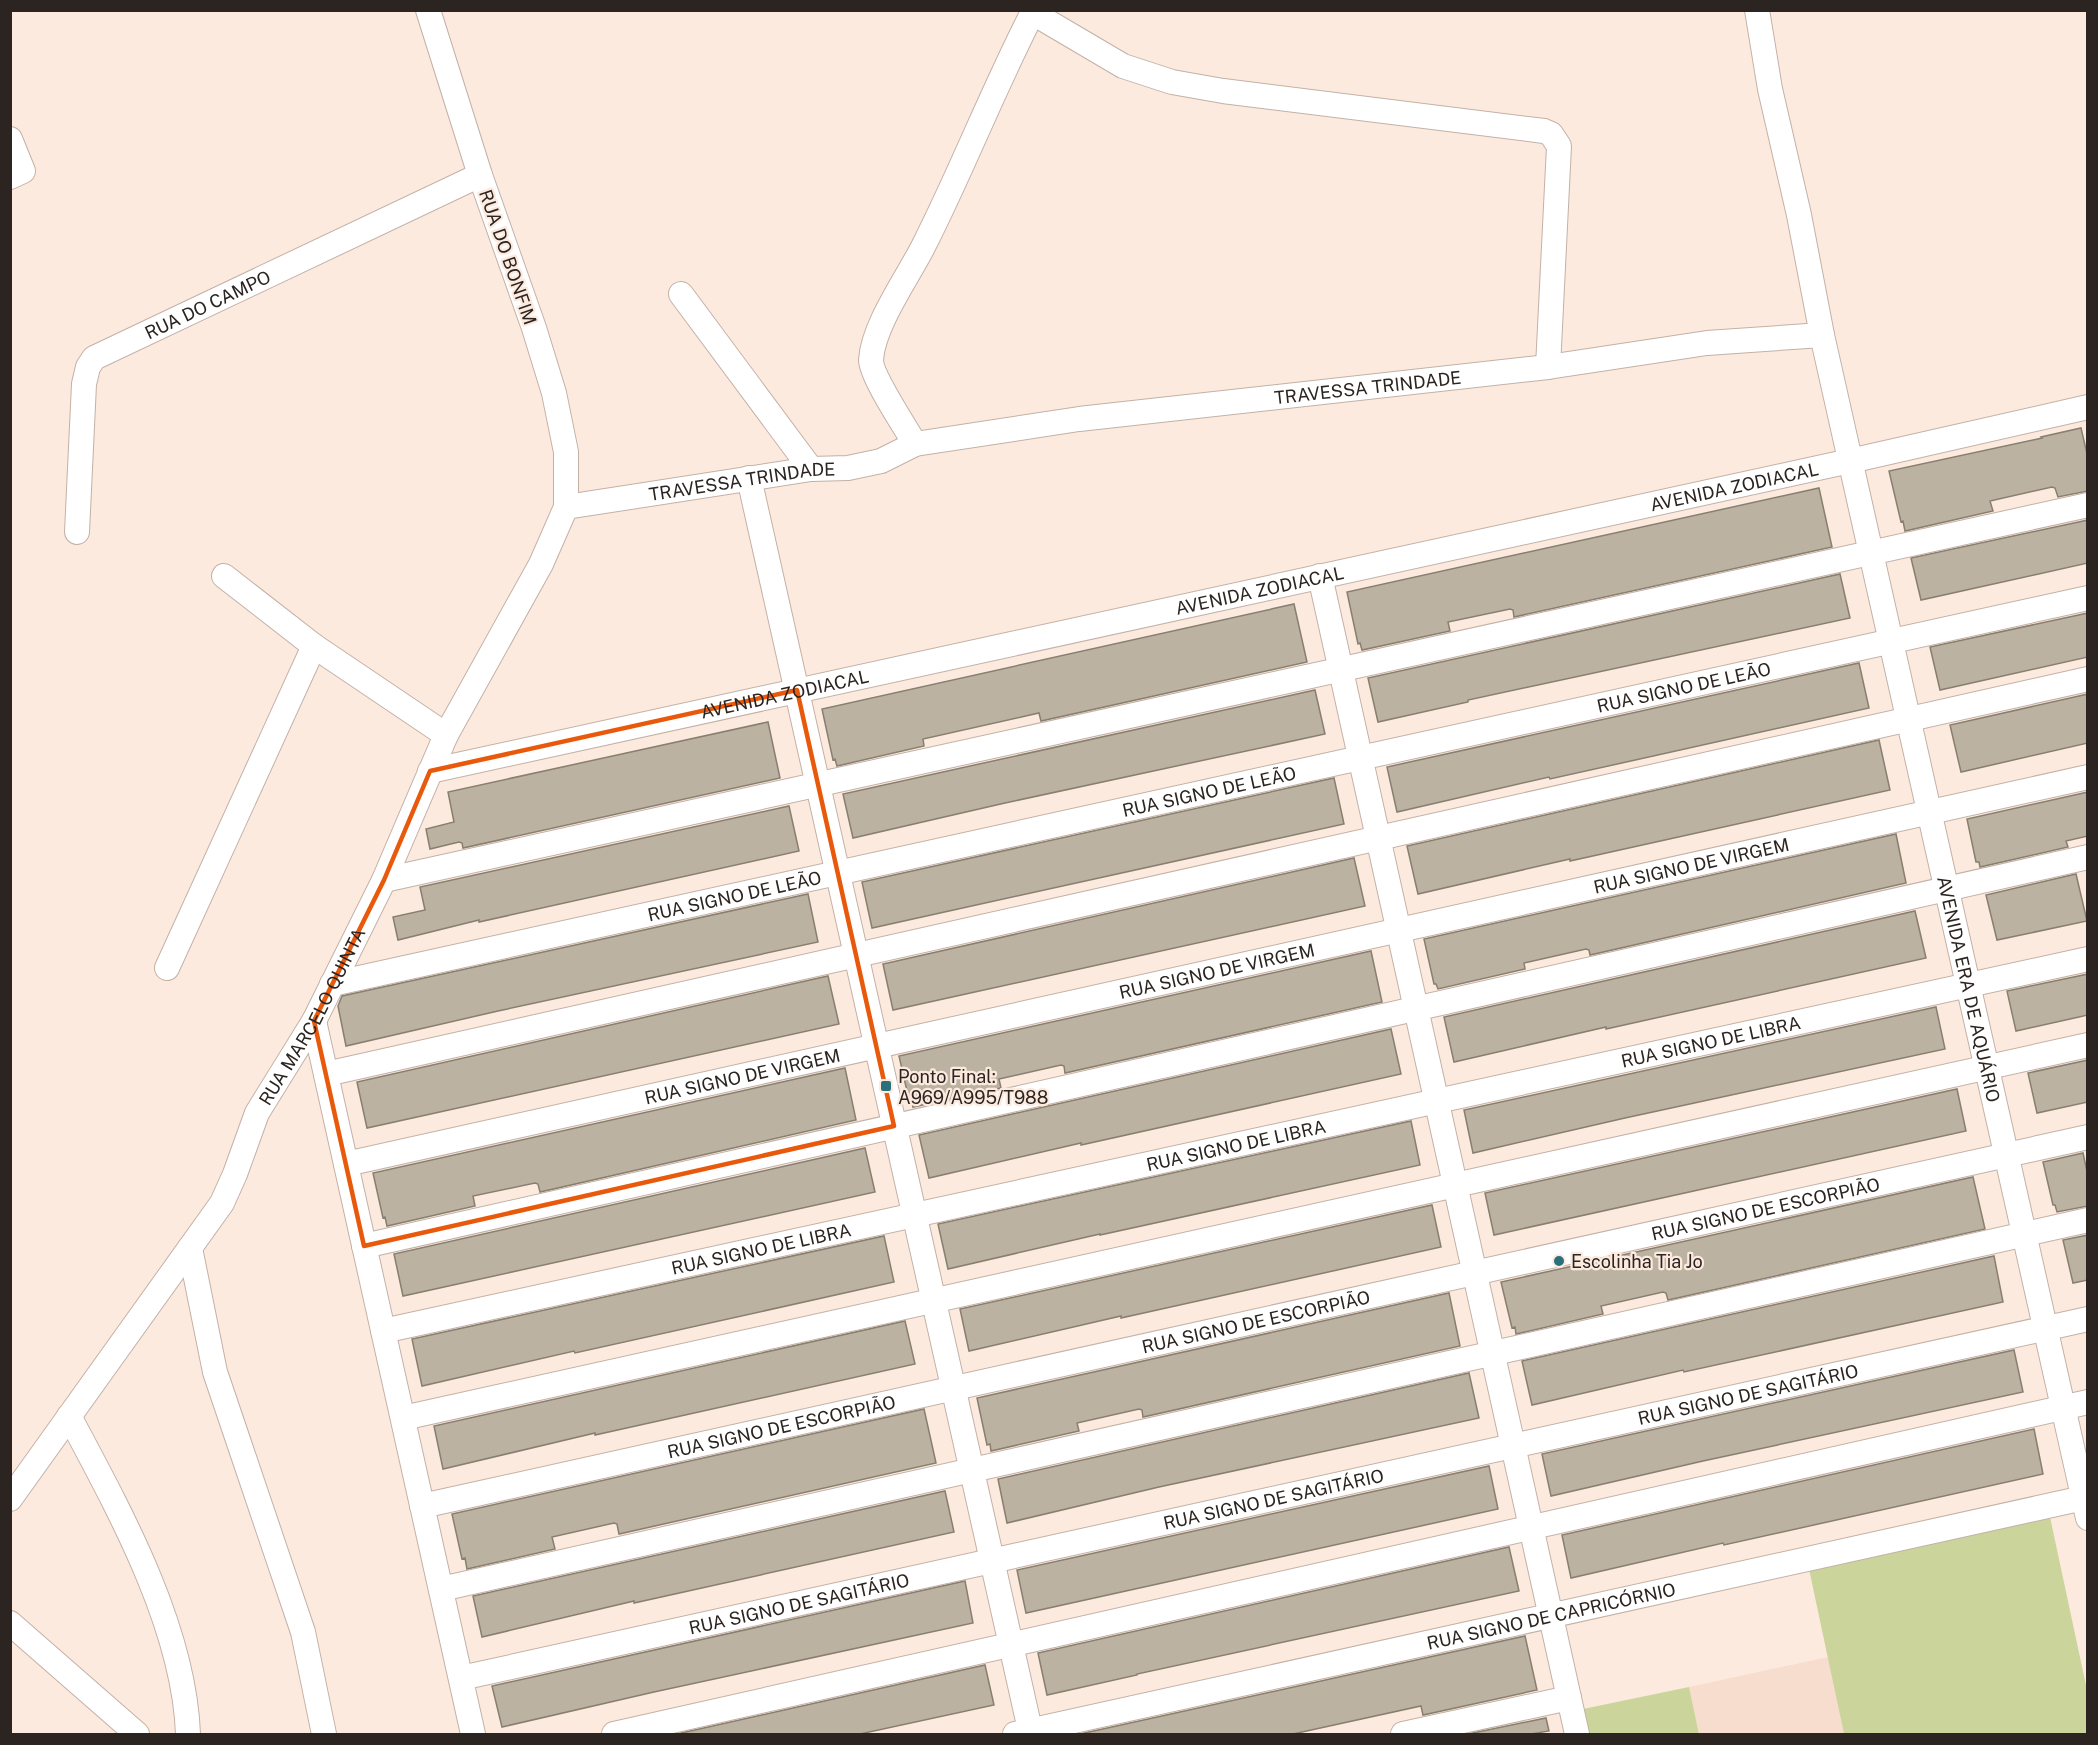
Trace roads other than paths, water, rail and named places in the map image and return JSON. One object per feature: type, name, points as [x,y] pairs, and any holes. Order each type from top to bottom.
[{"type":"street","name":"RUA DO BONFIM","points":[[428,10],[480,175],[534,328],[554,393],[566,452],[566,507]]},
{"type":"street","name":"AVENIDA ERA DE AQUÁRIO","points":[[1757,10],[1770,88],[1799,214],[1822,335],[1870,553],[2086,1504]]},
{"type":"street","points":[[915,444],[880,384],[871,363],[875,341],[924,244],[1033,12],[1123,66],[1172,82],[1224,91],[1544,131],[1551,134],[1559,146],[1548,367]]},
{"type":"street","points":[[10,139],[23,171],[10,177]]},
{"type":"street","name":"RUA DO CAMPO","points":[[77,532],[84,384],[88,367],[94,358],[480,175]]},
{"type":"street","points":[[681,294],[811,469]]},
{"type":"street","name":"TRAVESSA TRINDADE","points":[[566,507],[811,469],[848,468],[880,461],[915,444],[1079,419],[1548,367],[1707,343],[1822,335]]},
{"type":"street","name":"AVENIDA ZODIACAL","points":[[430,771],[2088,407]]},
{"type":"street","points":[[749,478],[1011,1645],[1025,1733]]},
{"type":"street","points":[[384,880],[2088,505]]},
{"type":"street","name":"RUA MARCELO QUINTA","points":[[10,1499],[222,1203],[257,1113],[314,1021],[384,880],[446,735],[541,564],[566,507]]},
{"type":"street","points":[[224,576],[314,646],[446,735]]},
{"type":"street","points":[[1320,576],[1577,1734]]},
{"type":"street","name":"RUA SIGNO DE LEÃO","points":[[332,984],[2088,598]]},
{"type":"street","points":[[167,968],[314,646]]},
{"type":"street","points":[[326,1074],[2088,679]]},
{"type":"street","name":"RUA SIGNO DE VIRGEM","points":[[346,1164],[2088,777]]},
{"type":"street","points":[[364,1246],[2088,857]]},
{"type":"street","name":"RUA SIGNO DE LIBRA","points":[[383,1331],[2088,959]]},
{"type":"street","points":[[314,1021],[473,1734]]},
{"type":"street","points":[[403,1418],[2088,1045]]},
{"type":"street","name":"RUA SIGNO DE ESCORPIÃO","points":[[422,1506],[2088,1137]]},
{"type":"street","points":[[441,1589],[2088,1220]]},
{"type":"street","points":[[190,1248],[215,1372],[303,1632],[324,1734]]},
{"type":"street","name":"RUA SIGNO DE SAGITÁRIO","points":[[461,1678],[2088,1319]]},
{"type":"street","points":[[614,1734],[2088,1402]]},
{"type":"street","points":[[69,1416],[117,1506],[160,1608],[181,1674],[188,1734]]},
{"type":"street","name":"RUA SIGNO DE CAPRICÓRNIO","points":[[1025,1733],[1551,1616],[2086,1504]]},
{"type":"street","points":[[10,1623],[137,1734]]},
{"type":"street","points":[[1403,1734],[1569,1698]]},
{"type":"place","name":"Ponto Final: A969/A995/T988","points":[[886,1086]]},
{"type":"place","name":"Escolinha Tia Jo","points":[[1559,1261]]}]
